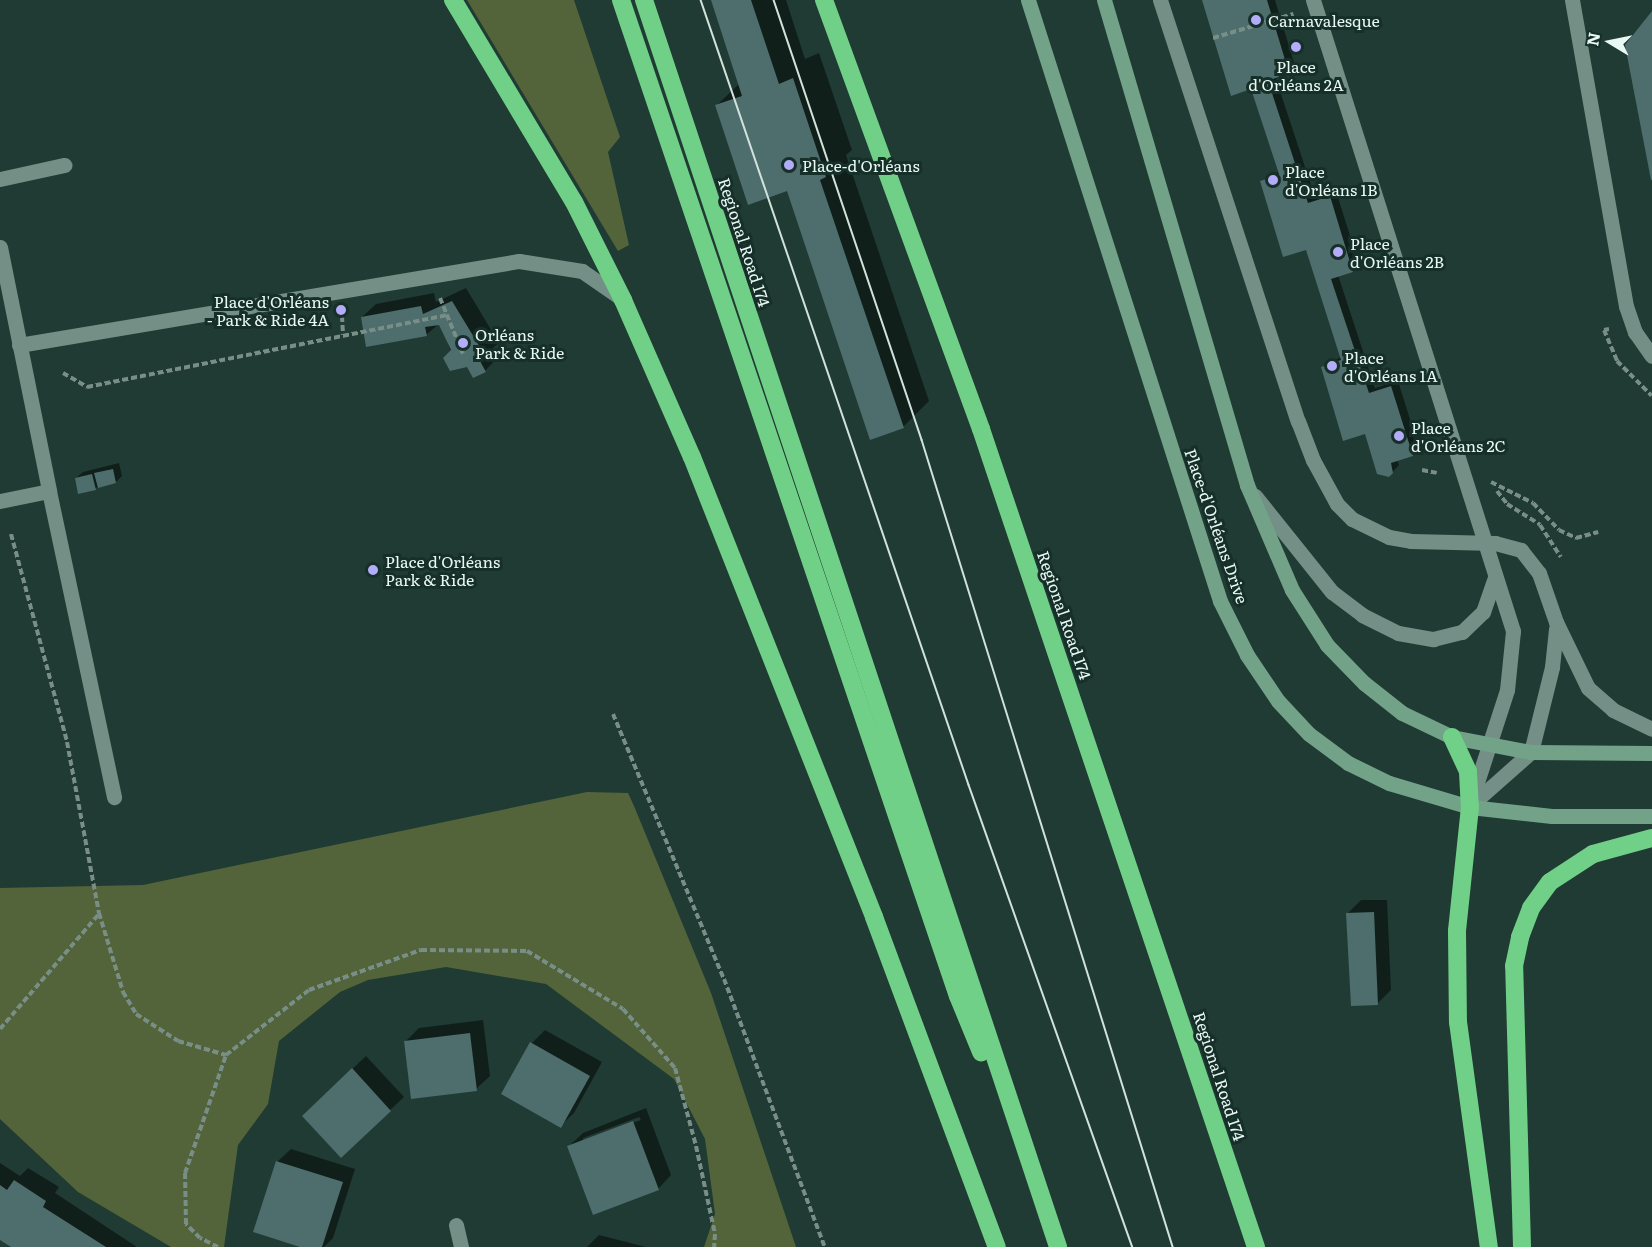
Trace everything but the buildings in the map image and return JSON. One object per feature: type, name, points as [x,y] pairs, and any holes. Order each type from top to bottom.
[{"type":"highway","points":[[453,0],[574,202],[623,300],[692,457],[788,696],[997,1247]]},
{"type":"highway","points":[[621,0],[958,996],[1040,1195]]},
{"type":"highway","name":"Regional Road 174","points":[[644,0],[1058,1247]]},
{"type":"highway","name":"Regional Road 174","points":[[824,0],[981,429],[1256,1247]]},
{"type":"highway","points":[[1452,737],[1468,772],[1470,807],[1457,931],[1458,1022],[1490,1247]]},
{"type":"highway","points":[[1522,1247],[1514,966],[1520,937],[1531,908],[1550,882],[1593,854],[1652,838]]},
{"type":"main road","name":"Place-d'Orléans Drive","points":[[1028,0],[1221,601],[1247,655],[1278,701],[1309,734],[1348,763],[1389,783],[1470,807],[1552,816],[1652,816]]},
{"type":"main road","points":[[1104,0],[1247,485],[1292,590],[1327,645],[1364,683],[1402,713],[1452,737],[1531,752],[1652,753]]},
{"type":"street","points":[[1160,0],[1298,421],[1324,484],[1337,504],[1370,530],[1411,541],[1483,542],[1509,545],[1531,559],[1556,622],[1588,688],[1613,710],[1652,729]]},
{"type":"street","points":[[1572,0],[1626,306],[1635,332],[1652,356]]},
{"type":"street","points":[[1308,6],[1494,580],[1509,614],[1514,647],[1508,690],[1470,807]]},
{"type":"street","points":[[0,179],[64,165]]},
{"type":"street","points":[[0,246],[114,797]]},
{"type":"street","points":[[19,345],[519,261],[582,271],[623,300]]},
{"type":"street","points":[[1247,485],[1332,592],[1362,615],[1398,633],[1433,639],[1462,632],[1483,612],[1494,580]]},
{"type":"street","points":[[0,501],[49,491]]},
{"type":"street","points":[[1470,807],[1531,752],[1552,667],[1556,622]]},
{"type":"street","points":[[456,1225],[460,1247]]},
{"type":"path","points":[[1213,38],[1308,6]]},
{"type":"path","points":[[440,298],[463,354]]},
{"type":"path","points":[[63,373],[87,387],[447,315]]},
{"type":"path","points":[[340,316],[343,335]]},
{"type":"path","points":[[1489,481],[1533,503],[1559,530],[1576,538],[1598,532]]},
{"type":"path","points":[[11,534],[67,742],[99,913],[123,992],[136,1014],[178,1041],[225,1055]]},
{"type":"path","points":[[613,714],[724,980],[825,1247]]},
{"type":"path","points":[[0,1029],[99,913]]},
{"type":"path","points":[[218,1247],[200,1238],[186,1224],[184,1173],[225,1055],[309,990],[421,950],[527,951],[623,1009],[675,1068],[715,1234],[714,1247]]},
{"type":"green space","points":[[467,0],[574,0],[620,137],[608,152],[629,245],[618,251]]},
{"type":"green space","points":[[587,792],[628,793],[634,806],[711,993],[796,1247],[704,1247],[715,1214],[705,1139],[674,1079],[546,984],[446,967],[368,980],[340,992],[279,1041],[268,1104],[238,1145],[224,1247],[171,1247],[78,1192],[0,1119],[0,888],[143,885]]},
{"type":"tram line","points":[[701,0],[969,785],[1133,1247]]},
{"type":"tram line","points":[[774,0],[922,440],[1173,1247]]},
{"type":"place","name":"Carnavalesque","points":[[1256,20]]},
{"type":"place","name":"Place d'Orléans 2A","points":[[1296,47]]},
{"type":"place","name":"Place-d'Orléans","points":[[789,165]]},
{"type":"place","name":"Place d'Orléans 1B","points":[[1273,180]]},
{"type":"place","name":"Place d'Orléans 2B","points":[[1338,252]]},
{"type":"place","name":"Place d'Orléans - Park & Ride 4A","points":[[341,310]]},
{"type":"place","name":"Orléans Park & Ride","points":[[463,343]]},
{"type":"place","name":"Place d'Orléans 1A","points":[[1332,366]]},
{"type":"place","name":"Place d'Orléans 2C","points":[[1399,436]]},
{"type":"place","name":"Place d'Orléans Park & Ride","points":[[373,570]]}]
